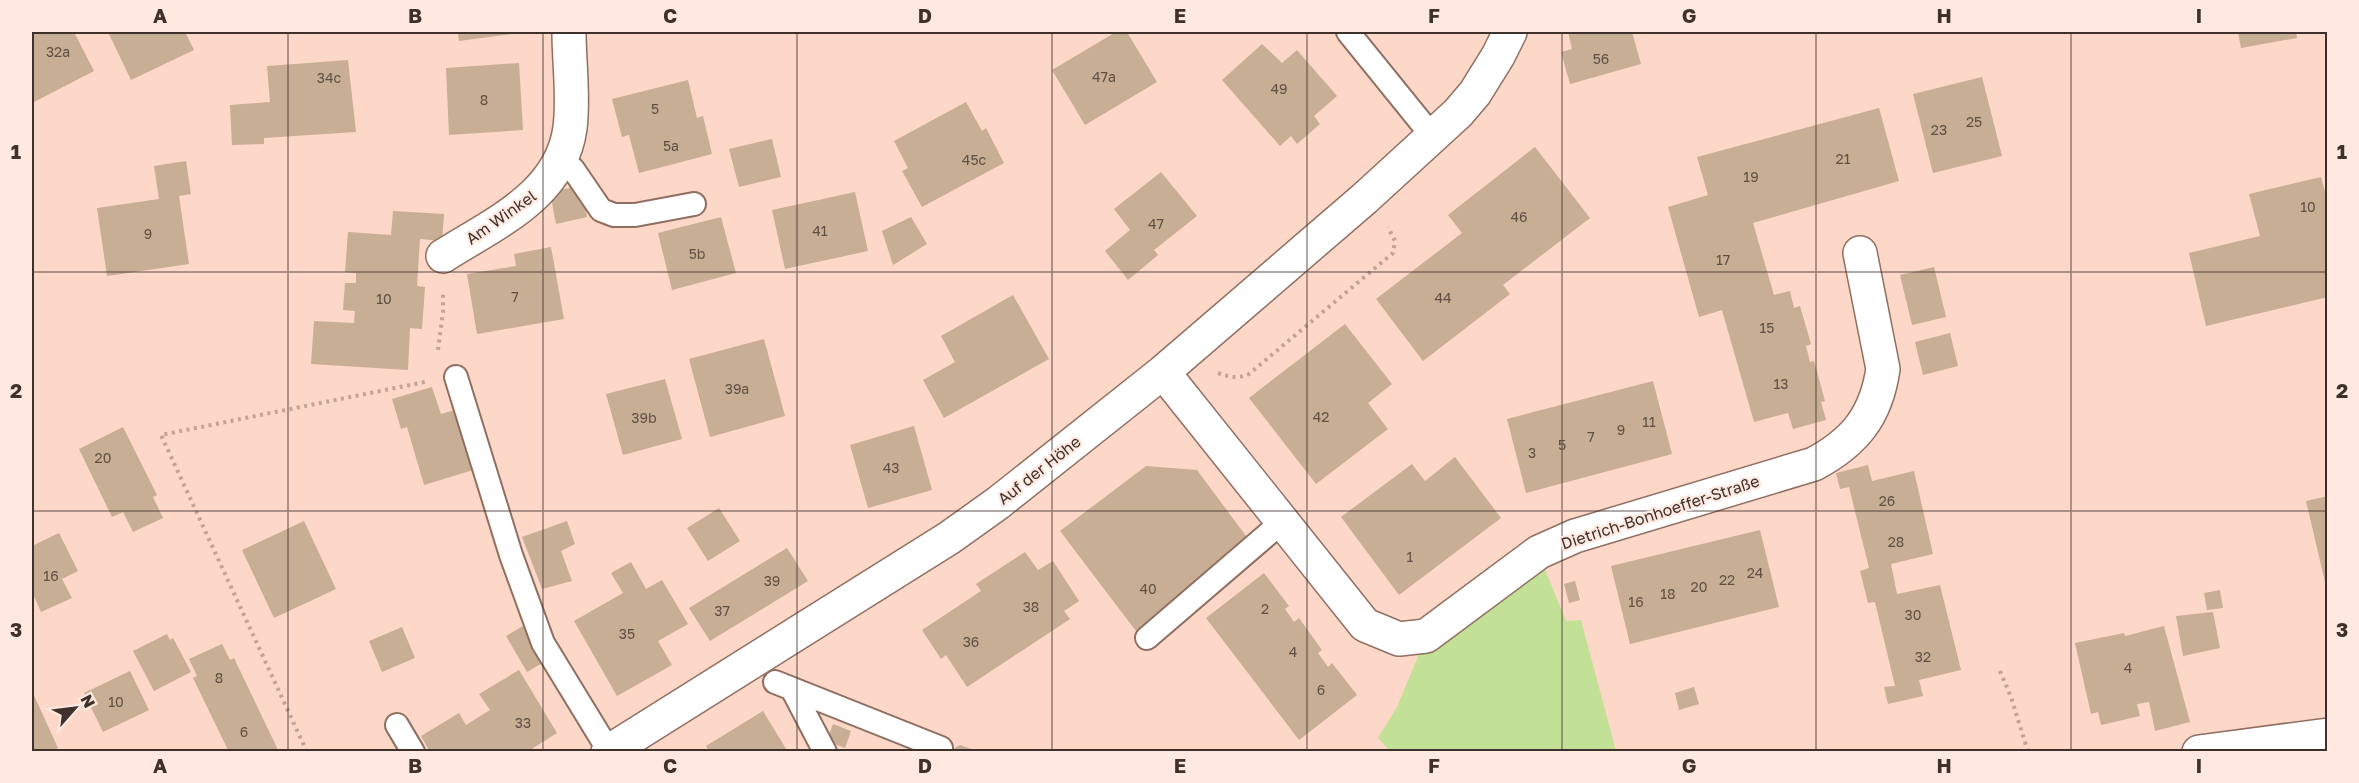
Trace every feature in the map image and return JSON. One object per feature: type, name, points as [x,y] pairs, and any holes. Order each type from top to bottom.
[{"type":"street","name":"Am Winkel","points":[[443,256],[518,208],[546,185],[561,162],[570,120],[569,32]]},
{"type":"street","name":"Auf der Höhe","points":[[608,751],[949,538],[998,503],[1174,362],[1433,137],[1475,93],[1510,32]]},
{"type":"street","name":"Dietrich-Bonhoeffer-Straße","points":[[1174,362],[1282,522],[1365,625],[1399,639],[1425,636],[1539,552],[1575,536],[1814,464],[1834,453],[1854,437],[1874,405],[1881,386],[1883,369],[1860,253]]},
{"type":"street","points":[[2199,752],[2328,735]]},
{"type":"lane","points":[[1348,32],[1433,137]]},
{"type":"lane","points":[[561,162],[573,170],[601,210],[614,215],[635,215],[694,204]]},
{"type":"lane","points":[[456,376],[512,555],[543,643],[608,751]]},
{"type":"lane","points":[[1147,638],[1282,522]]},
{"type":"lane","points":[[825,752],[784,685],[941,748]]},
{"type":"lane","points":[[397,725],[413,752]]},
{"type":"path","points":[[1174,362],[1231,378],[1241,378],[1393,253],[1395,242],[1390,230],[1364,199]]},
{"type":"path","points":[[438,351],[443,312],[443,256]]},
{"type":"path","points":[[307,752],[161,435],[424,383],[429,373]]},
{"type":"path","points":[[2000,671],[2012,697],[2028,752]]},
{"type":"green space","points":[[1543,565],[1566,621],[1581,620],[1616,751],[1390,751],[1378,738],[1397,707],[1419,654],[1462,631],[1491,605]]},
{"type":"building","points":[[32,32],[74,32],[94,71],[34,102],[32,97]]},
{"type":"building","points":[[108,32],[185,32],[194,50],[131,80]]},
{"type":"building","points":[[458,32],[512,32],[512,34],[459,41]]},
{"type":"building","points":[[1116,32],[1127,32],[1157,82],[1085,125],[1052,70]]},
{"type":"building","points":[[1568,32],[1632,32],[1641,64],[1570,84],[1561,52],[1572,49]]},
{"type":"building","points":[[2238,32],[2296,32],[2297,38],[2241,48]]},
{"type":"building","points":[[1262,44],[1282,63],[1297,50],[1337,96],[1314,116],[1320,124],[1297,144],[1291,136],[1280,146],[1222,80]]},
{"type":"building","points":[[348,60],[356,132],[264,138],[264,144],[232,145],[230,105],[270,102],[267,66]]},
{"type":"building","points":[[519,63],[523,130],[449,135],[446,68]]},
{"type":"building","points":[[1982,77],[2002,156],[1933,173],[1913,94]]},
{"type":"building","points":[[688,80],[697,118],[703,116],[712,154],[639,173],[629,135],[622,137],[612,99]]},
{"type":"building","points":[[966,102],[982,131],[986,128],[1004,163],[922,207],[902,171],[908,168],[894,141]]},
{"type":"building","points":[[1879,108],[1899,181],[1753,223],[1774,295],[1790,291],[1794,308],[1800,306],[1811,344],[1806,346],[1810,362],[1814,361],[1825,401],[1821,402],[1826,420],[1793,429],[1788,413],[1754,422],[1722,310],[1699,317],[1668,207],[1708,195],[1697,157]]},
{"type":"building","points":[[772,139],[781,177],[739,187],[729,149]]},
{"type":"building","points":[[1535,147],[1590,218],[1503,285],[1510,294],[1423,361],[1376,299],[1462,233],[1448,215]]},
{"type":"building","points":[[186,161],[191,194],[179,196],[189,264],[107,276],[97,208],[159,199],[154,166]]},
{"type":"building","points":[[1161,172],[1197,216],[1154,250],[1158,255],[1128,280],[1105,251],[1130,230],[1114,209]]},
{"type":"building","points":[[2321,177],[2328,203],[2328,297],[2206,326],[2189,253],[2260,236],[2249,194]]},
{"type":"building","points":[[575,187],[584,199],[587,217],[556,224],[550,192]]},
{"type":"building","points":[[855,192],[868,251],[785,269],[772,210]]},
{"type":"building","points":[[393,211],[444,214],[442,241],[420,239],[417,286],[425,287],[422,329],[410,328],[408,370],[311,364],[314,321],[354,323],[355,311],[343,310],[345,283],[356,283],[356,273],[345,272],[348,232],[391,235]]},
{"type":"building","points":[[721,217],[736,273],[672,290],[658,233]]},
{"type":"building","points":[[911,217],[927,244],[893,265],[882,231]]},
{"type":"building","points":[[551,247],[564,319],[477,334],[467,274],[516,266],[514,254]]},
{"type":"building","points":[[1934,267],[1946,317],[1912,325],[1900,275]]},
{"type":"building","points":[[1013,295],[1049,359],[944,418],[923,380],[955,362],[941,336]]},
{"type":"building","points":[[1345,324],[1392,384],[1368,403],[1388,429],[1316,484],[1249,398]]},
{"type":"building","points":[[1950,333],[1958,366],[1923,375],[1915,342]]},
{"type":"building","points":[[764,339],[785,416],[710,437],[689,359]]},
{"type":"building","points":[[665,379],[682,439],[623,455],[606,394]]},
{"type":"building","points":[[1653,381],[1672,454],[1526,493],[1507,419]]},
{"type":"building","points":[[432,387],[441,414],[462,408],[480,468],[424,485],[407,427],[401,429],[392,399]]},
{"type":"building","points":[[914,426],[932,490],[868,508],[850,445]]},
{"type":"building","points":[[123,427],[157,495],[153,497],[163,518],[133,532],[123,512],[112,517],[79,449]]},
{"type":"building","points":[[1455,457],[1501,518],[1399,595],[1341,517],[1412,464],[1425,481]]},
{"type":"building","points":[[1868,465],[1872,481],[1914,471],[1933,554],[1891,564],[1897,594],[1940,585],[1961,670],[1919,680],[1923,696],[1888,704],[1884,687],[1895,686],[1875,602],[1868,603],[1860,571],[1869,568],[1849,487],[1840,489],[1836,473]]},
{"type":"building","points":[[1146,466],[1197,470],[1252,544],[1136,631],[1060,531]]},
{"type":"building","points":[[2328,496],[2328,582],[2325,582],[2306,501]]},
{"type":"building","points":[[719,508],[740,541],[708,561],[687,528]]},
{"type":"building","points":[[304,521],[336,589],[274,618],[242,550]]},
{"type":"building","points":[[567,521],[575,544],[561,551],[572,581],[542,589],[522,537]]},
{"type":"building","points":[[1760,530],[1779,607],[1630,644],[1611,566]]},
{"type":"building","points":[[59,533],[78,571],[62,579],[72,598],[41,612],[32,592],[32,546]]},
{"type":"building","points":[[787,548],[808,581],[710,641],[689,608]]},
{"type":"building","points":[[1025,552],[1038,570],[1053,561],[1079,601],[1064,611],[1070,619],[967,687],[946,655],[941,659],[922,630],[981,591],[976,584]]},
{"type":"building","points":[[631,562],[646,589],[662,580],[688,624],[658,641],[672,665],[617,696],[574,621],[623,593],[611,573]]},
{"type":"building","points":[[1264,573],[1289,606],[1285,609],[1294,622],[1299,618],[1322,650],[1318,653],[1328,667],[1332,663],[1357,695],[1299,740],[1206,618]]},
{"type":"building","points":[[1575,581],[1580,600],[1569,603],[1564,584]]},
{"type":"building","points":[[2220,590],[2223,608],[2207,610],[2204,593]]},
{"type":"building","points":[[2213,612],[2220,648],[2183,656],[2176,616]]},
{"type":"building","points":[[523,626],[544,662],[527,672],[506,636]]},
{"type":"building","points":[[2164,626],[2190,722],[2155,731],[2149,702],[2137,704],[2140,716],[2101,725],[2098,712],[2091,714],[2075,643],[2124,633],[2125,636]]},
{"type":"building","points":[[402,627],[415,658],[382,672],[369,641]]},
{"type":"building","points":[[167,634],[170,640],[173,638],[191,672],[154,691],[133,651]]},
{"type":"building","points":[[222,644],[230,660],[234,658],[279,752],[229,752],[193,678],[197,676],[189,659]]},
{"type":"building","points":[[519,670],[557,733],[527,752],[430,752],[421,736],[459,713],[466,725],[490,710],[479,694]]},
{"type":"building","points":[[130,671],[149,710],[103,732],[84,693]]},
{"type":"building","points":[[1694,687],[1699,704],[1679,710],[1675,693]]},
{"type":"building","points":[[32,691],[58,748],[51,752],[32,752]]},
{"type":"building","points":[[763,711],[788,752],[709,752],[706,746]]},
{"type":"building","points":[[833,724],[851,731],[845,748],[827,741]]},
{"type":"building","points":[[960,745],[977,751],[977,752],[948,752]]}]
